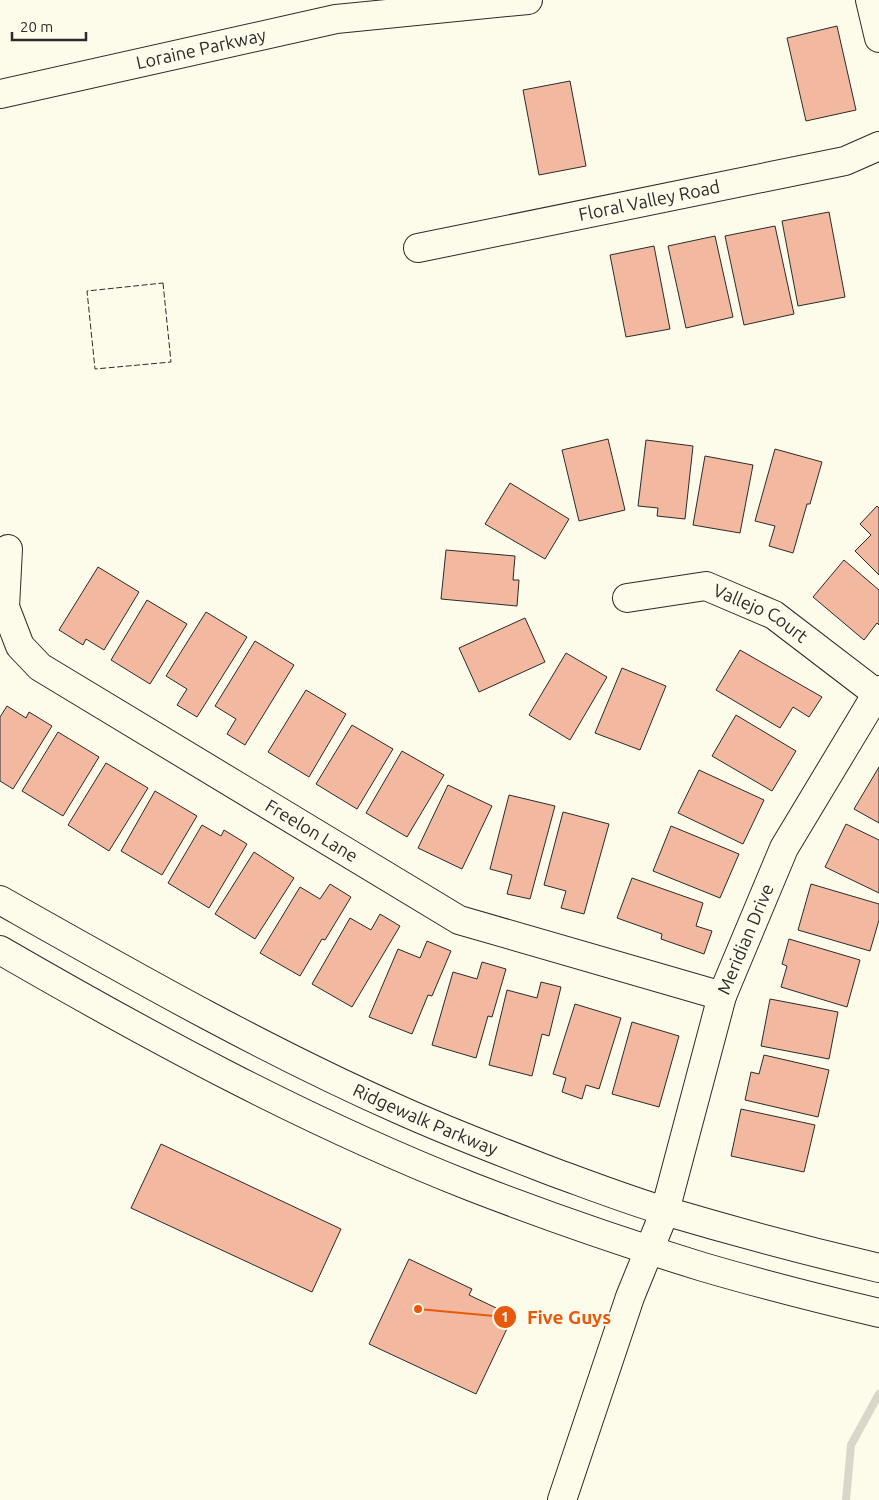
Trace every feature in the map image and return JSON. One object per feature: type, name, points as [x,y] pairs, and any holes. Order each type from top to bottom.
[{"type":"street","name":"Loraine Parkway","points":[[0,94],[336,19],[528,0]]},
{"type":"street","points":[[870,0],[879,38]]},
{"type":"street","name":"Floral Valley Road","points":[[418,248],[845,162],[879,146]]},
{"type":"street","name":"Freelon Lane","points":[[8,549],[5,607],[20,646],[40,667],[459,920],[722,996]]},
{"type":"street","name":"Vallejo Court","points":[[626,598],[706,586],[774,615],[878,691]]},
{"type":"street","name":"Meridian Drive","points":[[562,1500],[630,1297],[665,1211],[722,996],[784,848],[878,691]]},
{"type":"street","name":"Ridgewalk Parkway","points":[[0,900],[143,982],[207,1016],[391,1106],[506,1154],[616,1195],[665,1211],[780,1243],[879,1268]]},
{"type":"street","points":[[0,950],[177,1050],[335,1128],[472,1187],[649,1250],[777,1288],[879,1313]]},
{"type":"building","points":[[837,26],[856,110],[806,121],[787,38]]},
{"type":"building","points":[[570,81],[586,166],[539,175],[523,90]]},
{"type":"building","points":[[829,212],[845,297],[798,306],[782,221]]},
{"type":"building","points":[[775,226],[794,314],[744,325],[725,236]]},
{"type":"building","points":[[715,236],[733,317],[686,328],[668,246]]},
{"type":"building","points":[[654,246],[670,329],[626,337],[610,255]]},
{"type":"building","points":[[608,439],[625,510],[579,521],[562,450]]},
{"type":"building","points":[[646,440],[693,446],[685,519],[657,516],[658,508],[638,506]]},
{"type":"building","points":[[775,449],[822,462],[810,504],[807,504],[793,553],[769,546],[775,526],[755,521]]},
{"type":"building","points":[[705,456],[753,465],[740,533],[693,525]]},
{"type":"building","points":[[510,483],[569,519],[545,559],[485,524]]},
{"type":"building","points":[[877,506],[879,508],[879,575],[855,551],[871,535],[860,524]]},
{"type":"building","points":[[446,550],[515,556],[513,580],[519,580],[517,606],[441,599]]},
{"type":"building","points":[[844,560],[879,590],[879,625],[877,623],[864,640],[813,597]]},
{"type":"building","points":[[98,567],[139,592],[104,650],[86,639],[83,645],[59,630]]},
{"type":"building","points":[[147,600],[187,624],[150,684],[111,660]]},
{"type":"building","points":[[206,612],[247,637],[197,717],[177,705],[187,689],[166,676]]},
{"type":"building","points":[[525,618],[545,662],[479,692],[459,648]]},
{"type":"building","points":[[255,641],[294,665],[245,745],[227,734],[236,719],[215,706]]},
{"type":"building","points":[[740,650],[822,697],[809,717],[793,707],[780,728],[716,690]]},
{"type":"building","points":[[566,653],[607,677],[570,740],[529,715]]},
{"type":"building","points":[[622,668],[666,686],[640,750],[595,733]]},
{"type":"building","points":[[306,690],[346,714],[309,777],[268,752]]},
{"type":"building","points":[[7,706],[26,718],[29,712],[52,726],[13,789],[0,781],[0,717]]},
{"type":"building","points":[[736,715],[796,751],[772,791],[712,756]]},
{"type":"building","points":[[352,725],[393,749],[357,809],[316,784]]},
{"type":"building","points":[[58,732],[99,757],[63,816],[22,791]]},
{"type":"building","points":[[402,751],[444,775],[407,837],[366,813]]},
{"type":"building","points":[[106,763],[148,788],[109,851],[68,825]]},
{"type":"building","points":[[879,767],[879,823],[854,809]]},
{"type":"building","points":[[699,770],[764,800],[743,844],[678,813]]},
{"type":"building","points":[[448,785],[492,806],[462,869],[418,848]]},
{"type":"building","points":[[155,791],[197,816],[162,875],[121,851]]},
{"type":"building","points":[[509,795],[555,806],[530,899],[507,894],[512,875],[490,869]]},
{"type":"building","points":[[563,812],[609,824],[584,914],[561,908],[566,891],[544,885]]},
{"type":"building","points":[[846,824],[879,840],[879,893],[825,867]]},
{"type":"building","points":[[202,825],[221,836],[224,830],[247,844],[209,908],[168,883]]},
{"type":"building","points":[[671,826],[739,854],[720,898],[653,871]]},
{"type":"building","points":[[254,852],[294,878],[255,939],[215,914]]},
{"type":"building","points":[[632,878],[703,903],[696,926],[712,931],[704,954],[661,939],[662,934],[617,918]]},
{"type":"building","points":[[330,884],[351,897],[325,940],[322,939],[300,976],[260,953],[300,887],[320,899]]},
{"type":"building","points":[[811,884],[879,904],[879,920],[870,951],[798,930]]},
{"type":"building","points":[[380,914],[400,926],[352,1007],[312,984],[350,918],[371,930]]},
{"type":"building","points":[[789,939],[860,960],[847,1007],[781,987],[787,966],[782,964]]},
{"type":"building","points":[[427,941],[451,951],[432,996],[428,995],[412,1034],[369,1017],[398,949],[420,958]]},
{"type":"building","points":[[482,962],[506,969],[492,1017],[488,1016],[476,1058],[432,1045],[453,972],[477,979]]},
{"type":"building","points":[[541,982],[561,987],[549,1036],[542,1034],[532,1076],[489,1065],[507,990],[537,998]]},
{"type":"building","points":[[770,999],[838,1012],[829,1059],[761,1046]]},
{"type":"building","points":[[575,1004],[621,1018],[599,1089],[586,1085],[582,1099],[562,1092],[566,1078],[553,1074]]},
{"type":"building","points":[[632,1022],[679,1036],[659,1107],[612,1094]]},
{"type":"building","points":[[764,1055],[829,1070],[818,1117],[745,1100],[751,1072],[759,1074]]},
{"type":"building","points":[[741,1109],[815,1125],[804,1172],[731,1156]]},
{"type":"building","points":[[161,1144],[341,1229],[312,1292],[131,1208]]},
{"type":"building","points":[[409,1259],[472,1289],[469,1295],[513,1316],[476,1394],[369,1344]]},
{"type":"waterway","points":[[846,1500],[851,1445],[879,1394]]},
{"type":"fence","points":[[163,283],[171,362],[95,369],[87,291],[163,283]]},
{"type":"place","name":"Five Guys","points":[[418,1309]]}]
